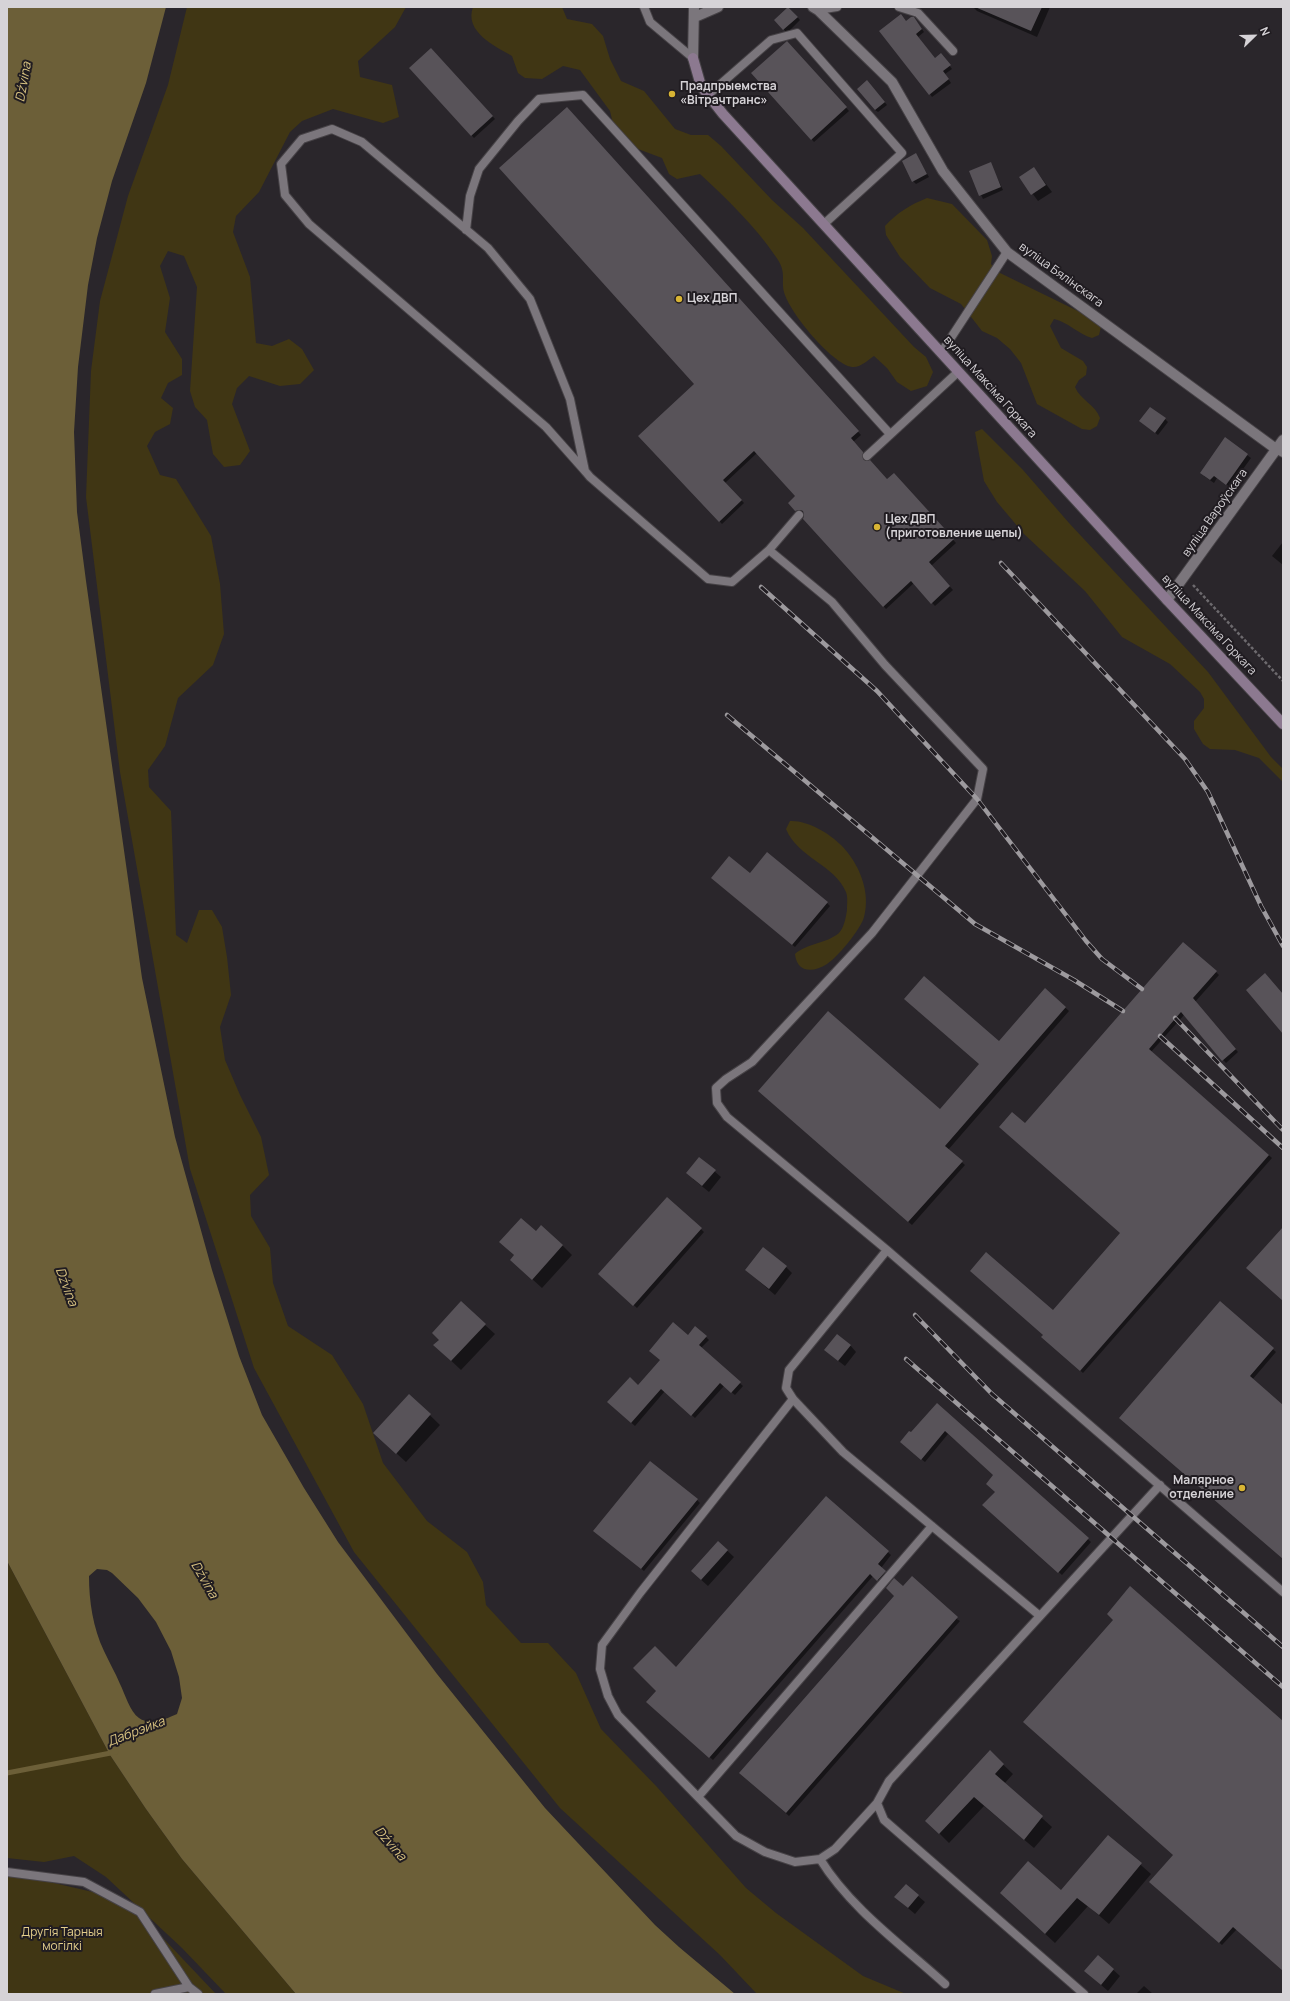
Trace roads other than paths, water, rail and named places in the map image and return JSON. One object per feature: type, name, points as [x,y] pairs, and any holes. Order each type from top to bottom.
[{"type":"main road","name":"вуліца Максіма Горкага","points":[[693,58],[701,86],[723,114],[958,372],[1283,724]]},
{"type":"street","points":[[693,58],[695,12],[718,7]]},
{"type":"street","name":"вуліца Бялінскага","points":[[815,8],[892,82],[943,171],[1007,252],[1280,451]]},
{"type":"street","name":"вуліца Вароўскага","points":[[1168,600],[1280,451],[1283,440]]},
{"type":"lane","points":[[644,7],[650,22],[693,58]]},
{"type":"lane","points":[[695,12],[703,7]]},
{"type":"lane","points":[[815,8],[837,7]]},
{"type":"lane","points":[[899,7],[918,13],[953,51]]},
{"type":"lane","points":[[708,95],[771,40],[797,34],[902,153],[824,224]]},
{"type":"lane","points":[[466,230],[470,196],[479,169],[518,121],[539,99],[583,95],[890,434]]},
{"type":"lane","points":[[585,471],[570,399],[530,299],[488,248],[362,142],[332,129],[302,138],[281,164],[285,195],[309,224],[546,426],[585,471],[708,579],[732,582],[769,550],[799,515]]},
{"type":"lane","points":[[941,353],[1007,252]]},
{"type":"lane","points":[[867,456],[958,372]]},
{"type":"lane","points":[[769,550],[832,602],[885,665],[983,769],[977,799],[872,933],[752,1062],[726,1079],[716,1088],[717,1103],[727,1117],[887,1250],[1283,1592]]},
{"type":"lane","points":[[887,1250],[789,1370],[786,1388],[793,1399],[843,1452],[1040,1616]]},
{"type":"lane","points":[[793,1399],[640,1593],[602,1645],[600,1669],[608,1696],[618,1715],[736,1836],[765,1852],[795,1862],[820,1859],[835,1849],[877,1803],[889,1781],[1160,1485]]},
{"type":"lane","points":[[698,1797],[932,1526]]},
{"type":"lane","points":[[877,1803],[884,1820],[1084,1994]]},
{"type":"lane","points":[[820,1859],[832,1879],[850,1899],[945,1984]]},
{"type":"lane","points":[[7,1872],[84,1882],[140,1912],[189,1987],[198,1994]]},
{"type":"lane","points":[[156,1994],[189,1987]]},
{"type":"water","name":"Dźvina","points":[[7,7],[166,7],[146,83],[112,181],[97,238],[88,285],[78,367],[74,432],[77,512],[142,978],[175,1137],[212,1270],[239,1356],[262,1415],[304,1488],[338,1542],[437,1674],[545,1808],[655,1925],[735,1994],[296,1994],[182,1859],[146,1809],[110,1755],[7,1561]],"holes":[[[97,1569],[107,1570],[138,1598],[156,1622],[171,1651],[179,1677],[182,1698],[177,1714],[153,1722],[143,1720],[133,1712],[128,1702],[100,1642],[94,1624],[89,1576]]]},
{"type":"waterway","name":"Дабрэйка","points":[[7,1773],[116,1752]]},
{"type":"railway","points":[[1001,563],[1185,759],[1208,792],[1261,906],[1283,946]]},
{"type":"railway","points":[[761,587],[877,691],[977,799],[1086,941],[1102,959],[1142,989]]},
{"type":"railway","points":[[727,715],[975,924],[1074,980],[1123,1011]]},
{"type":"railway","points":[[1175,1018],[1283,1130]]},
{"type":"railway","points":[[1160,1036],[1283,1148]]},
{"type":"railway","points":[[915,1315],[992,1394],[1283,1647]]},
{"type":"railway","points":[[906,1359],[1283,1687]]},
{"type":"place","name":"Прадпрыемства «Вітрачтранс»","points":[[672,94]]},
{"type":"place","name":"Цех ДВП","points":[[679,299]]},
{"type":"place","name":"Цех ДВП (приготовление щепы)","points":[[877,527]]},
{"type":"place","name":"Малярное отделение","points":[[1242,1488]]},
{"type":"park label","name":"Другія Тарныя могілкі","points":[[62,1940]]}]
